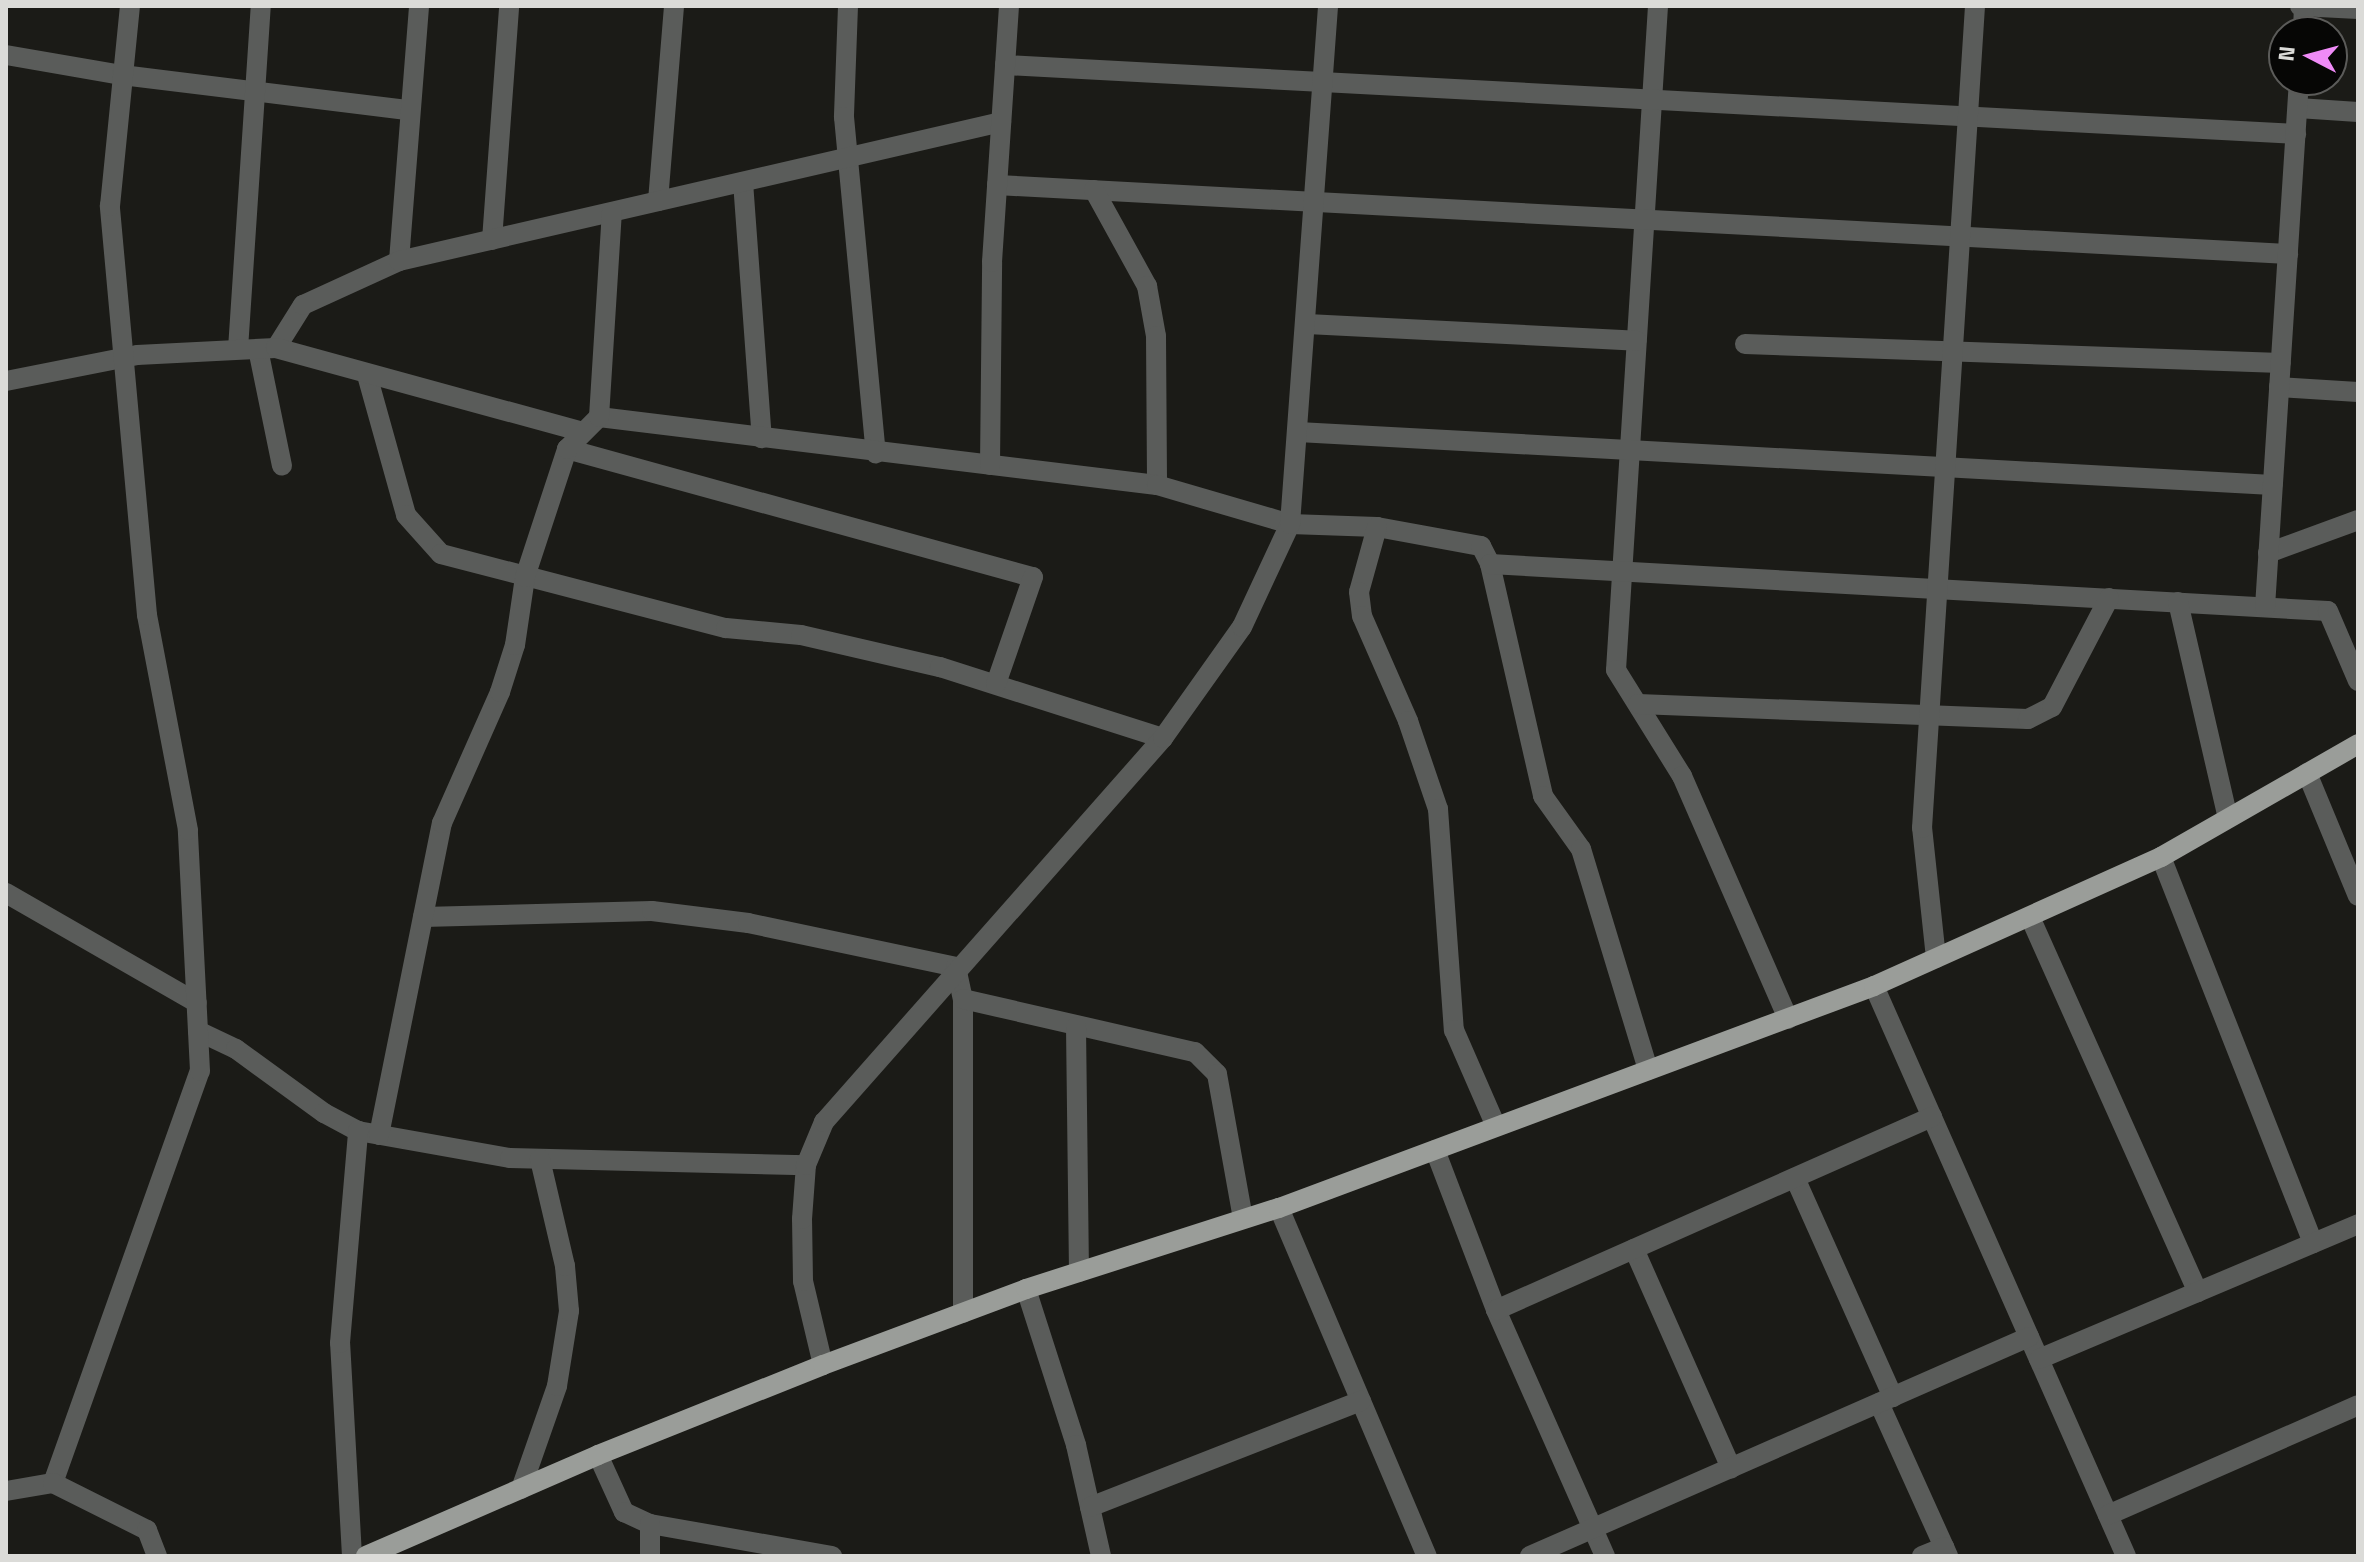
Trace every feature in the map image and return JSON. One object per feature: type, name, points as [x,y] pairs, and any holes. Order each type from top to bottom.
[{"type":"main road","points":[[366,1556],[598,1455],[823,1365],[1026,1289],[1279,1208],[1435,1150],[1495,1124],[1874,986],[2161,857],[2358,744]]},
{"type":"street","points":[[53,1483],[200,1071],[188,830],[147,615],[110,206],[130,6]]},
{"type":"street","points":[[261,6],[253,87],[257,349],[282,466]]},
{"type":"street","points":[[399,261],[407,110],[419,6]]},
{"type":"street","points":[[492,240],[509,6]]},
{"type":"street","points":[[658,201],[674,6]]},
{"type":"street","points":[[848,6],[846,158],[876,453]]},
{"type":"street","points":[[990,465],[997,185],[1009,6]]},
{"type":"street","points":[[823,1365],[803,1281],[806,1165],[824,1122],[956,967],[1049,871],[1163,738],[1242,627],[1290,524],[1328,6]]},
{"type":"street","points":[[1658,6],[1616,670],[1698,808],[1788,1019]]},
{"type":"street","points":[[1936,958],[1922,828],[1975,6]]},
{"type":"street","points":[[2303,6],[2358,9]]},
{"type":"street","points":[[6,55],[122,75],[253,87],[407,110]]},
{"type":"street","points":[[1005,65],[1968,119],[2296,134]]},
{"type":"street","points":[[2265,607],[2298,96]]},
{"type":"street","points":[[2298,108],[2358,112]]},
{"type":"street","points":[[257,349],[303,305],[399,261],[1001,122]]},
{"type":"street","points":[[743,182],[762,438]]},
{"type":"street","points":[[997,185],[2288,254]]},
{"type":"street","points":[[1094,190],[1147,286],[1156,336],[1157,485]]},
{"type":"street","points":[[379,1135],[442,823],[471,764],[515,645],[525,577],[567,449],[599,417],[612,212]]},
{"type":"street","points":[[1307,324],[1637,341]]},
{"type":"street","points":[[1745,344],[2281,363]]},
{"type":"street","points":[[6,381],[122,359],[257,349],[583,432]]},
{"type":"street","points":[[367,375],[406,515],[425,542],[441,554],[726,628],[801,635],[996,684],[1163,738]]},
{"type":"street","points":[[2279,387],[2358,392]]},
{"type":"street","points":[[599,417],[1157,485],[1290,524],[1377,527],[1481,546],[1490,564],[1543,796],[1581,849],[1648,1070]]},
{"type":"street","points":[[1298,432],[2273,485]]},
{"type":"street","points":[[567,449],[1033,577],[996,684]]},
{"type":"street","points":[[2268,553],[2358,520]]},
{"type":"street","points":[[1377,527],[1359,592],[1362,616],[1408,721],[1438,809],[1454,1030],[1495,1124]]},
{"type":"street","points":[[1490,564],[2328,611],[2358,681]]},
{"type":"street","points":[[1638,704],[1929,712],[2028,719],[2052,707],[2109,598]]},
{"type":"street","points":[[2178,602],[2228,818]]},
{"type":"street","points":[[2307,773],[2358,896]]},
{"type":"street","points":[[2161,857],[2313,1243]]},
{"type":"street","points":[[6,893],[197,1003]]},
{"type":"street","points":[[423,917],[652,911],[748,923],[956,967]]},
{"type":"street","points":[[2030,917],[2198,1292]]},
{"type":"street","points":[[956,967],[963,999],[963,1313]]},
{"type":"street","points":[[1874,986],[2126,1556]]},
{"type":"street","points":[[963,999],[1195,1052],[1217,1074],[1243,1218]]},
{"type":"street","points":[[1076,1027],[1079,1272]]},
{"type":"street","points":[[198,1031],[236,1049],[324,1113],[358,1131],[510,1158],[806,1165]]},
{"type":"street","points":[[1496,1310],[1932,1117]]},
{"type":"street","points":[[352,1556],[340,1343],[358,1131]]},
{"type":"street","points":[[1435,1150],[1496,1310],[1605,1556]]},
{"type":"street","points":[[521,1489],[557,1386],[569,1311],[565,1266],[540,1159]]},
{"type":"street","points":[[1795,1178],[1946,1552],[1922,1556]]},
{"type":"street","points":[[1279,1208],[1427,1556]]},
{"type":"street","points":[[2039,1359],[2358,1224]]},
{"type":"street","points":[[1634,1249],[1731,1468]]},
{"type":"street","points":[[1026,1289],[1090,1507],[1101,1556]]},
{"type":"street","points":[[1530,1556],[2029,1337]]},
{"type":"street","points":[[1090,1507],[1361,1401]]},
{"type":"street","points":[[2108,1515],[2358,1405]]},
{"type":"street","points":[[598,1455],[624,1512],[650,1524],[832,1556]]},
{"type":"street","points":[[6,1491],[53,1483],[147,1530],[157,1556]]},
{"type":"street","points":[[650,1524],[650,1556]]}]
